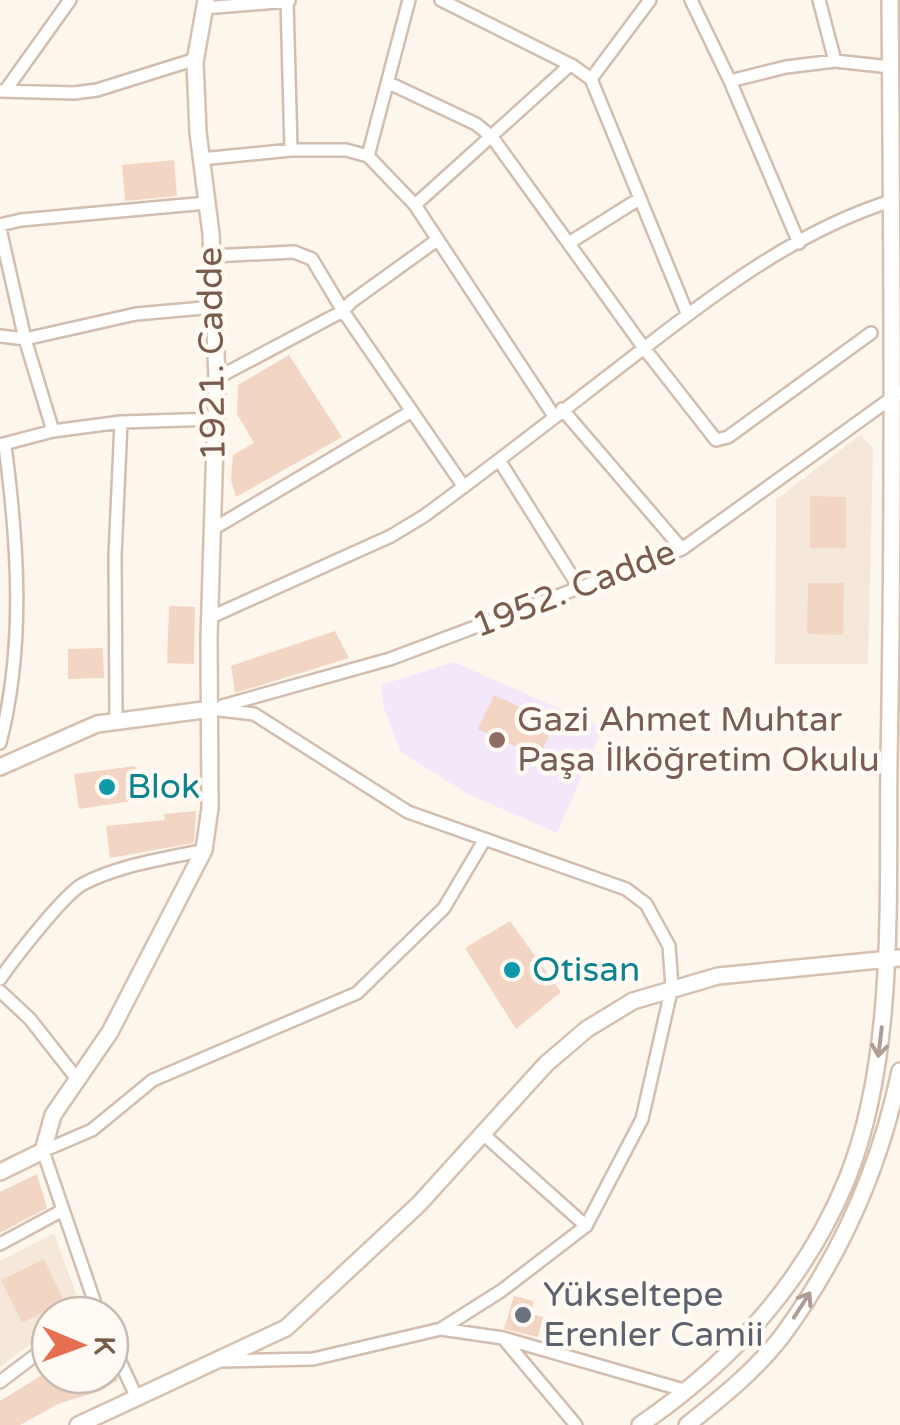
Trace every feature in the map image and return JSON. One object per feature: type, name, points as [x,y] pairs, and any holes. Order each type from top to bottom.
[{"type":"main road","points":[[640,1425],[687,1391],[755,1326],[803,1267],[847,1179],[873,1096],[892,959],[896,395],[890,0]]},
{"type":"main road","name":"1921. Cadde","points":[[204,850],[210,808],[210,618],[217,378],[212,256],[196,59],[205,4]]},
{"type":"main road","points":[[7,763],[97,724],[211,709]]},
{"type":"main road","points":[[0,1172],[43,1151],[52,1115],[110,1032],[204,850]]},
{"type":"main road","points":[[78,1425],[286,1328],[420,1204],[546,1064],[586,1029],[633,1000],[718,976],[892,959]]},
{"type":"main road","points":[[687,1425],[739,1383],[781,1337],[816,1284],[857,1213],[889,1122],[900,1070]]},
{"type":"street","points":[[2,91],[70,0]]},
{"type":"street","points":[[368,156],[409,0]]},
{"type":"street","points":[[440,0],[570,64],[592,79],[687,313]]},
{"type":"street","points":[[592,79],[650,0]]},
{"type":"street","points":[[690,0],[730,81],[799,243]]},
{"type":"street","points":[[818,0],[835,61]]},
{"type":"street","points":[[205,4],[289,1],[290,150]]},
{"type":"street","points":[[2,91],[97,90],[196,59]]},
{"type":"street","points":[[730,81],[786,67],[835,61],[890,66]]},
{"type":"street","points":[[415,205],[570,64]]},
{"type":"street","points":[[388,82],[476,124],[492,136],[644,348],[716,440],[728,437],[871,333]]},
{"type":"street","points":[[202,159],[290,150],[346,150],[368,156],[415,205],[558,412],[682,550]]},
{"type":"street","points":[[569,243],[639,198]]},
{"type":"street","points":[[210,618],[391,536],[464,487],[687,313],[849,214],[891,200]]},
{"type":"street","points":[[52,430],[25,339],[0,227],[93,212],[207,203]]},
{"type":"street","points":[[217,378],[343,312],[351,302],[438,240]]},
{"type":"street","points":[[212,256],[294,252],[312,259],[343,312],[464,487]]},
{"type":"street","points":[[0,336],[25,339],[136,314],[215,306]]},
{"type":"street","name":"1952. Cadde","points":[[211,709],[390,659],[682,550],[896,395]]},
{"type":"street","points":[[212,529],[412,411]]},
{"type":"street","points":[[7,763],[0,743],[15,648],[18,587],[2,445],[52,430],[215,418]]},
{"type":"street","points":[[116,720],[115,556],[120,422]]},
{"type":"street","points":[[499,460],[580,590]]},
{"type":"street","points":[[211,709],[254,714],[408,812],[626,889],[646,904],[668,946],[672,987],[642,1120],[586,1226],[502,1291],[442,1329],[313,1359],[213,1361]]},
{"type":"street","points":[[88,1295],[43,1151],[92,1130],[154,1080],[358,993],[444,908],[485,839]]},
{"type":"street","points":[[0,978],[80,885],[127,868],[204,850]]},
{"type":"street","points":[[0,991],[30,1018],[77,1079]]},
{"type":"street","points":[[482,1133],[586,1226]]},
{"type":"street","points":[[0,1244],[62,1210]]},
{"type":"street","points":[[442,1329],[502,1338],[687,1391]]},
{"type":"street","points":[[502,1338],[576,1425]]},
{"type":"street","points":[[0,1382],[30,1359]]},
{"type":"street","points":[[130,1383],[137,1398]]},
{"type":"shaded area","points":[[860,435],[873,448],[868,664],[775,664],[776,500]]},
{"type":"shaded area","name":"Gazi Ahmet Muhtar Paşa İlköğretim Okulu","points":[[454,662],[603,728],[557,833],[468,794],[401,752],[384,708],[381,685]]},
{"type":"shaded area","points":[[54,1233],[76,1295],[30,1295],[30,1344],[0,1367],[0,1261]]},
{"type":"building","points":[[174,160],[177,196],[125,201],[122,165]]},
{"type":"building","points":[[289,355],[342,437],[236,497],[231,480],[233,455],[254,443],[237,414],[238,385]]},
{"type":"building","points":[[810,496],[846,497],[846,548],[810,548]]},
{"type":"building","points":[[808,583],[844,583],[843,635],[807,634]]},
{"type":"building","name":"Blok","points":[[169,606],[195,607],[194,664],[167,663]]},
{"type":"building","points":[[335,631],[349,658],[235,693],[231,666]]},
{"type":"building","points":[[103,648],[104,678],[68,679],[68,649]]},
{"type":"building","points":[[494,695],[555,723],[539,757],[478,729]]},
{"type":"building","name":"Blok","points":[[135,766],[139,800],[79,809],[74,774]]},
{"type":"building","points":[[196,811],[194,843],[110,858],[106,826],[165,820],[164,814]]},
{"type":"building","name":"Otisan","points":[[510,921],[561,992],[516,1029],[465,948]]},
{"type":"building","points":[[37,1174],[47,1208],[0,1233],[0,1192]]},
{"type":"building","points":[[44,1259],[61,1295],[30,1295],[30,1319],[22,1323],[1,1280]]},
{"type":"building","name":"Yükseltepe Erenler Camii","points":[[514,1296],[534,1301],[531,1314],[543,1317],[538,1337],[504,1329]]},
{"type":"building","points":[[30,1382],[30,1395],[87,1395],[58,1404],[20,1425],[0,1425],[0,1401]]},
{"type":"place","name":"Gazi Ahmet Muhtar Paşa İlköğretim Okulu","points":[[497,740]]},
{"type":"place","name":"Blok","points":[[107,787]]},
{"type":"place","name":"Otisan","points":[[512,970]]},
{"type":"place","name":"Yükseltepe Erenler Camii","points":[[523,1315]]}]
